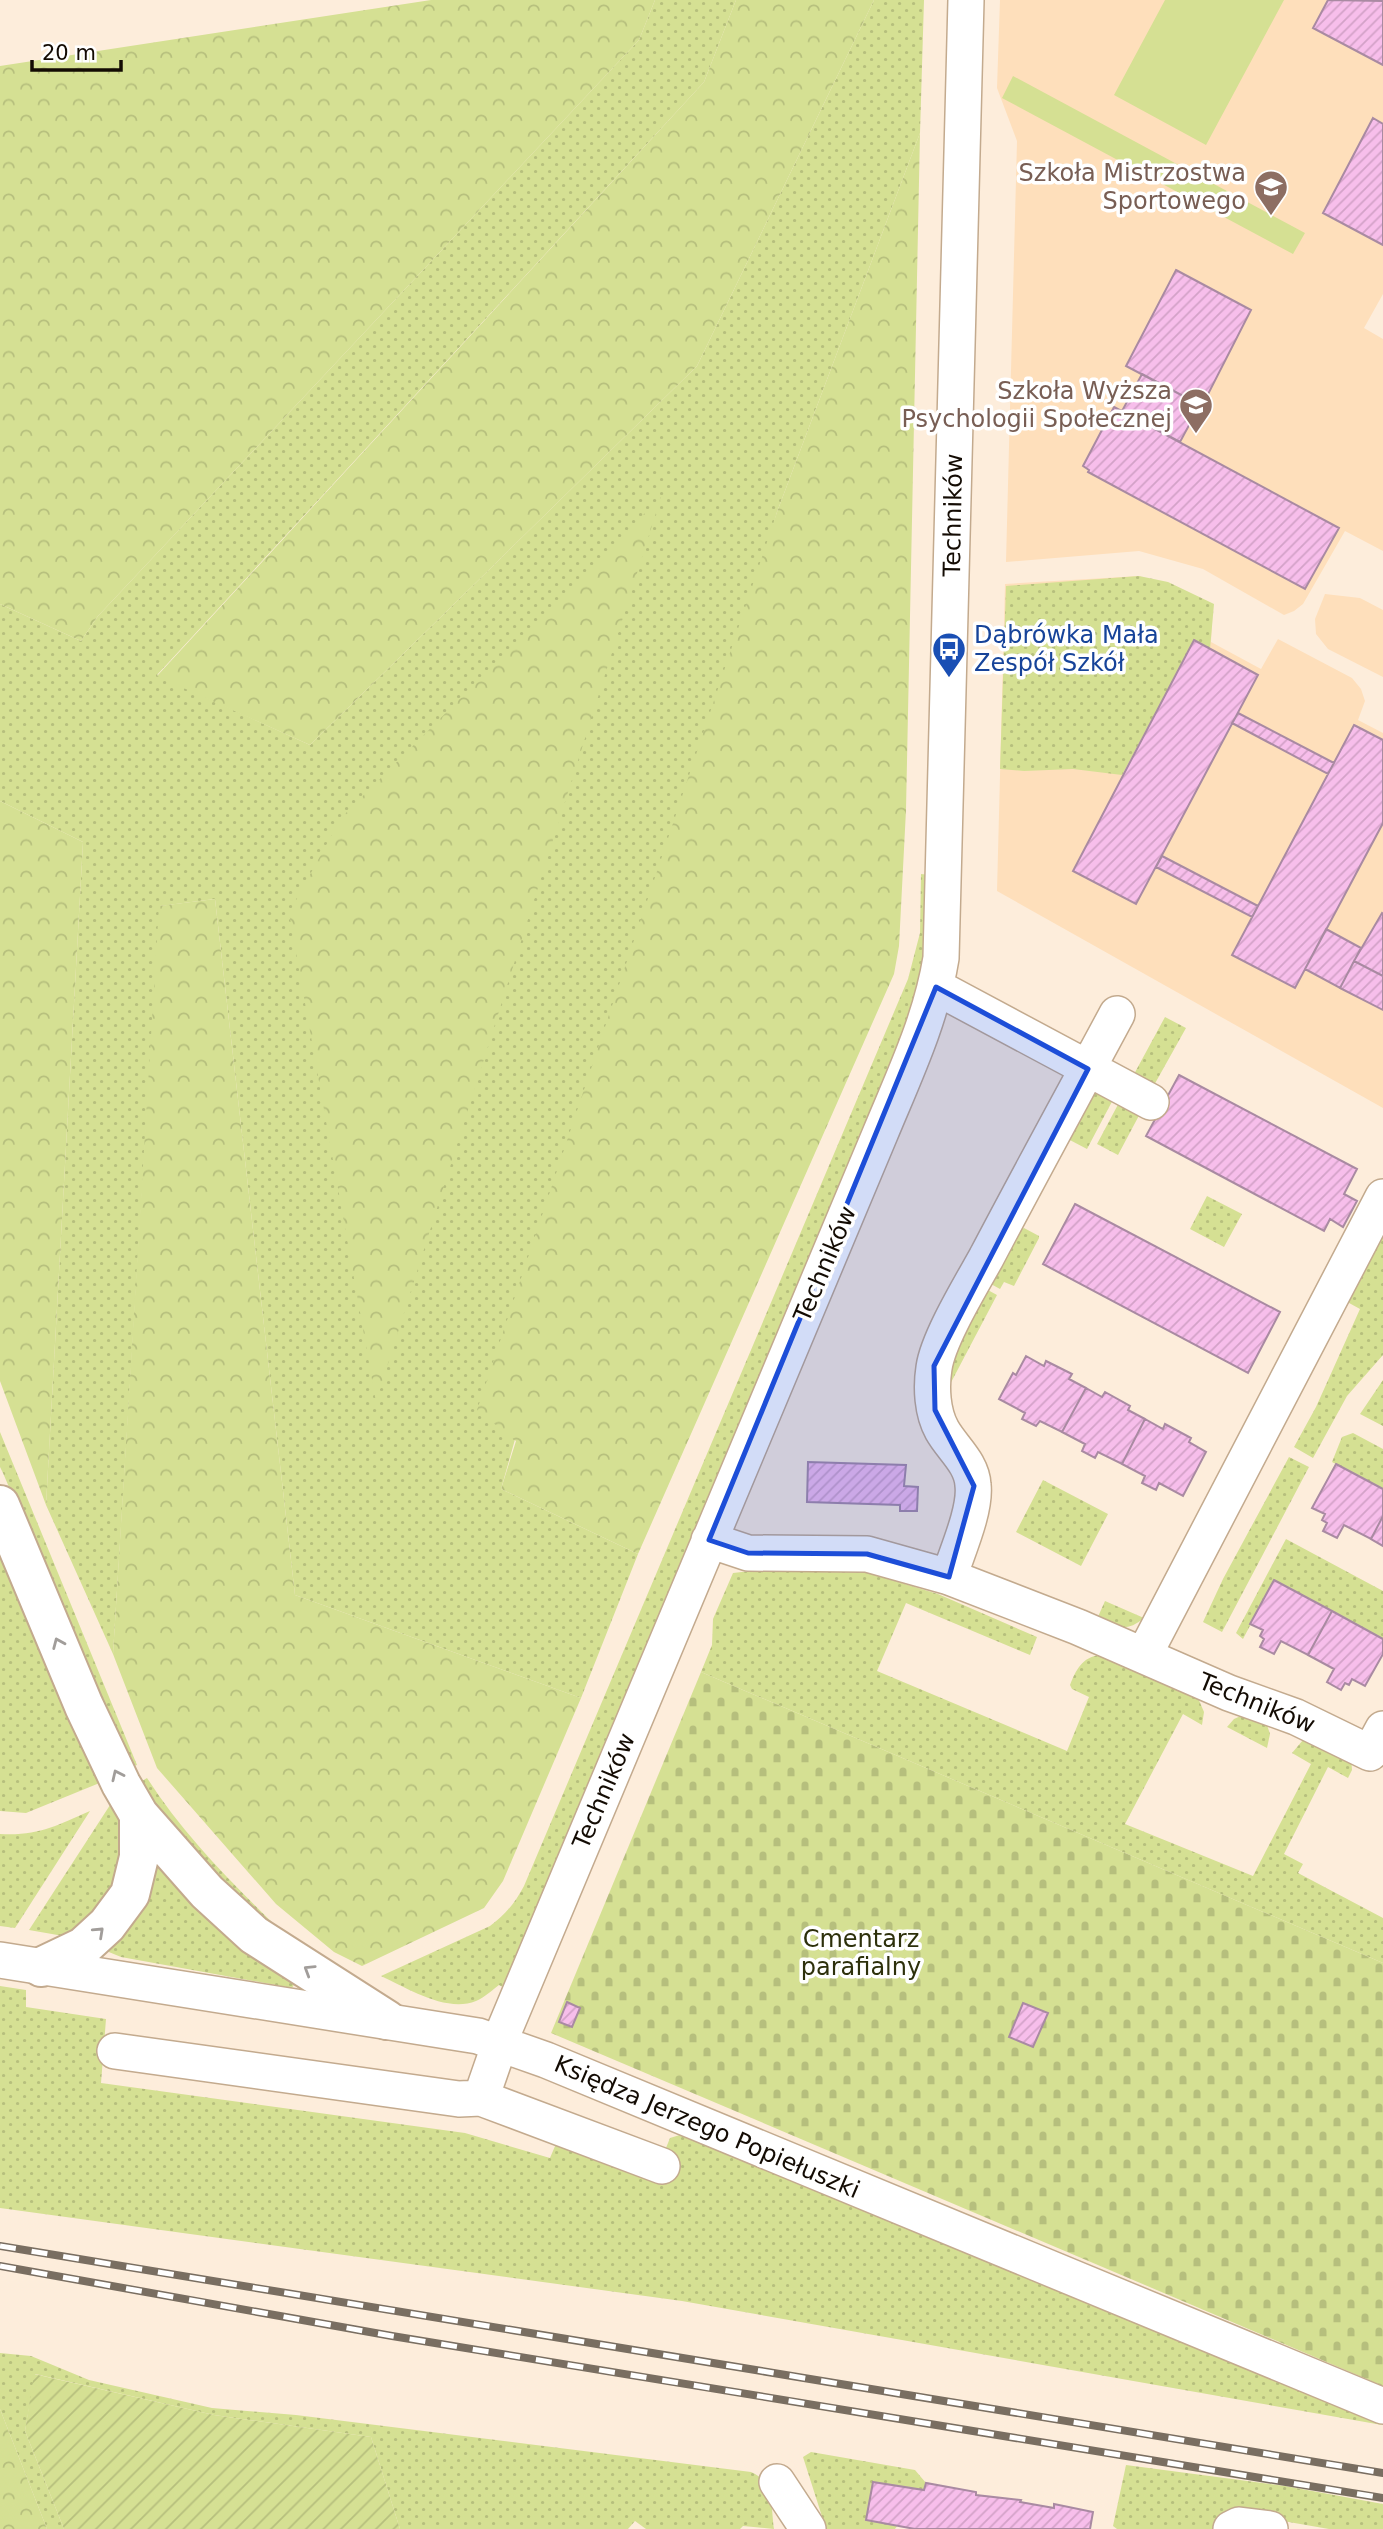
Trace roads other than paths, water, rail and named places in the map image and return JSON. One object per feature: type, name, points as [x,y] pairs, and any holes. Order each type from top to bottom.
[{"type":"highway","points":[[0,1505],[85,1706],[121,1784],[139,1815],[207,1892],[254,1935],[387,2020]]},
{"type":"highway","points":[[41,1967],[83,1947],[107,1925],[130,1894],[139,1857],[139,1815]]},
{"type":"street","name":"Techników","points":[[481,2098],[499,2042],[891,1108],[926,1020],[936,987],[941,958],[966,0]]},
{"type":"street","points":[[936,987],[1151,1102]]},
{"type":"street","points":[[949,1577],[970,1509],[974,1486],[970,1471],[938,1419],[932,1390],[934,1366],[939,1350],[975,1278],[1117,1014]]},
{"type":"street","points":[[1144,1655],[1383,1197]]},
{"type":"street","name":"Techników","points":[[709,1540],[748,1553],[867,1554],[949,1577],[1144,1655],[1229,1693],[1379,1747]]},
{"type":"street","name":"Księdza Jerzego Popiełuszki","points":[[0,1960],[387,2020],[499,2042],[1383,2406]]},
{"type":"street","points":[[115,2051],[459,2099],[481,2098],[662,2166]]},
{"type":"street","points":[[777,2482],[808,2529]]},
{"type":"railway","points":[[0,2246],[1383,2473]]},
{"type":"railway","points":[[0,2266],[392,2336],[1383,2498]]},
{"type":"place","name":"Szkoła Mistrzostwa Sportowego","points":[[1271,217]]},
{"type":"place","name":"Szkoła Wyższa Psychologii Społecznej","points":[[1196,435]]},
{"type":"place","name":"Dąbrówka Mała Zespół Szkół","points":[[949,679]]},
{"type":"park label","name":"Cmentarz parafialny","points":[[861,1953]]}]
